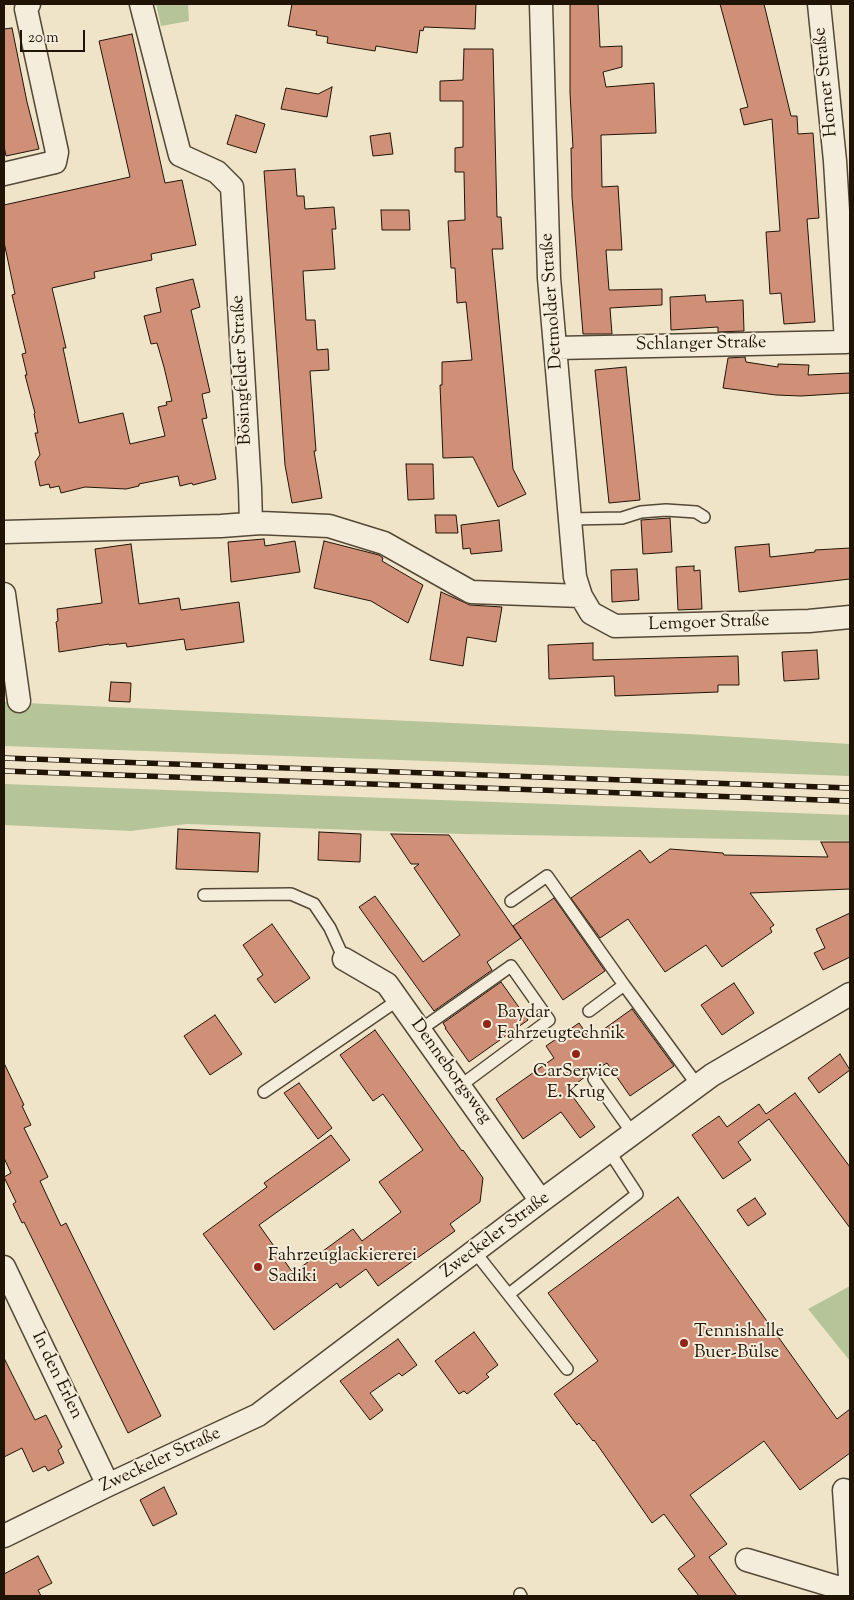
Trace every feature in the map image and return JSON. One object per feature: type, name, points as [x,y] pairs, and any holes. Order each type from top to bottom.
[{"type":"street","points":[[4,174],[55,162],[57,152],[26,9],[30,4]]},
{"type":"street","name":"Bösingfelder Straße","points":[[142,4],[180,155],[216,172],[232,187],[251,523]]},
{"type":"street","name":"Detmolder Straße","points":[[541,4],[550,278],[575,577],[580,596]]},
{"type":"street","name":"Horner Straße","points":[[819,4],[842,160],[846,342]]},
{"type":"street","name":"Schlanger Straße","points":[[556,348],[846,342]]},
{"type":"street","points":[[4,532],[221,526],[251,523],[329,526],[384,543],[471,592],[580,596]]},
{"type":"street","points":[[4,594],[19,700]]},
{"type":"street","name":"Lemgoer Straße","points":[[580,596],[591,613],[615,626],[809,622],[850,617]]},
{"type":"street","name":"Denneborgsweg","points":[[344,959],[387,984],[541,1201]]},
{"type":"street","name":"Zweckeler Straße","points":[[4,1536],[258,1415],[541,1201],[712,1075],[850,994]]},
{"type":"street","name":"In den Erlen","points":[[4,1267],[108,1485]]},
{"type":"street","points":[[844,1490],[850,1577]]},
{"type":"street","points":[[747,1560],[850,1591]]},
{"type":"lane","points":[[570,519],[622,518],[641,512],[666,510],[696,512],[704,517]]},
{"type":"lane","points":[[512,901],[547,876],[698,1086]]},
{"type":"lane","points":[[204,895],[291,894],[314,904],[330,928],[344,959]]},
{"type":"lane","points":[[420,1030],[510,966],[548,1020],[460,1086]]},
{"type":"lane","points":[[589,1011],[624,985]]},
{"type":"lane","points":[[264,1092],[398,1000]]},
{"type":"lane","points":[[594,1079],[633,1134]]},
{"type":"lane","points":[[508,1294],[637,1194],[609,1152]]},
{"type":"lane","points":[[474,1252],[567,1369]]},
{"type":"green space","points":[[156,4],[188,4],[189,21],[161,26]]},
{"type":"green space","points":[[4,702],[688,734],[850,744],[850,776],[4,746]]},
{"type":"green space","points":[[4,784],[850,815],[850,841],[463,834],[187,824],[131,831],[4,825]]},
{"type":"green space","points":[[850,1286],[850,1361],[808,1309]]},
{"type":"building","points":[[292,4],[476,4],[475,29],[424,27],[423,31],[420,30],[417,53],[376,46],[375,51],[327,43],[328,37],[316,35],[317,31],[288,26]]},
{"type":"building","points":[[570,4],[598,4],[600,47],[622,46],[622,67],[603,72],[606,87],[654,83],[656,133],[601,135],[602,187],[618,186],[622,250],[606,250],[609,290],[662,289],[662,305],[610,308],[612,334],[583,334],[572,197],[571,148],[573,148],[570,93]]},
{"type":"building","points":[[720,4],[764,4],[791,116],[797,116],[798,134],[813,133],[819,218],[807,219],[815,322],[784,324],[781,293],[770,294],[766,232],[780,231],[772,119],[744,125],[740,109],[748,107]]},
{"type":"building","points":[[12,28],[39,149],[6,156],[4,146],[4,29]]},
{"type":"building","points":[[132,34],[165,183],[182,180],[196,245],[151,254],[152,260],[94,272],[95,278],[52,288],[66,348],[63,348],[79,423],[123,413],[130,444],[165,436],[158,407],[167,405],[166,402],[172,401],[157,343],[151,344],[144,316],[161,312],[156,288],[193,279],[200,307],[191,310],[210,392],[202,394],[207,418],[202,419],[216,479],[180,486],[178,476],[139,484],[139,486],[126,489],[85,487],[61,493],[59,486],[50,488],[49,484],[40,486],[35,462],[40,455],[35,433],[38,433],[25,375],[27,375],[22,354],[26,353],[12,295],[15,294],[4,242],[4,205],[130,177],[99,41]]},
{"type":"building","points":[[464,49],[493,49],[497,217],[501,217],[503,249],[492,249],[513,469],[526,494],[498,507],[473,457],[443,458],[440,385],[442,385],[442,362],[472,360],[466,302],[457,303],[455,268],[451,268],[448,221],[465,220],[464,172],[455,172],[455,148],[463,147],[463,101],[440,101],[440,81],[463,80]]},
{"type":"building","points":[[332,87],[327,117],[281,109],[286,88],[318,94]]},
{"type":"building","points":[[236,115],[265,124],[256,153],[227,144]]},
{"type":"building","points":[[390,133],[393,154],[373,156],[370,136]]},
{"type":"building","points":[[295,169],[297,196],[304,196],[305,209],[334,207],[336,229],[332,229],[335,269],[303,271],[306,320],[315,320],[317,350],[328,349],[329,370],[310,371],[316,451],[314,451],[322,498],[292,503],[285,465],[264,171]]},
{"type":"building","points":[[381,210],[409,210],[410,230],[382,230]]},
{"type":"building","points":[[705,295],[706,302],[743,300],[744,331],[718,332],[718,327],[671,330],[670,297]]},
{"type":"building","points":[[745,357],[746,362],[778,367],[778,364],[809,365],[808,375],[850,373],[850,393],[801,396],[776,395],[723,388],[728,358]]},
{"type":"building","points":[[626,367],[640,500],[609,503],[595,370]]},
{"type":"building","points":[[406,464],[433,464],[434,499],[408,500]]},
{"type":"building","points":[[435,515],[456,515],[458,533],[436,533]]},
{"type":"building","points":[[670,518],[672,552],[643,554],[641,520]]},
{"type":"building","points":[[499,520],[502,551],[471,554],[470,548],[463,549],[461,525]]},
{"type":"building","points":[[264,539],[265,546],[295,541],[300,572],[231,582],[228,542]]},
{"type":"building","points":[[324,541],[379,555],[383,558],[382,561],[423,585],[408,623],[371,601],[314,588]]},
{"type":"building","points":[[131,544],[139,604],[179,598],[181,610],[239,602],[244,642],[186,650],[184,639],[127,647],[126,643],[109,644],[59,652],[56,622],[58,621],[57,609],[102,603],[95,549]]},
{"type":"building","points":[[769,544],[770,557],[815,552],[815,550],[850,548],[850,579],[739,592],[735,547]]},
{"type":"building","points":[[694,566],[694,571],[700,570],[702,609],[678,610],[676,567]]},
{"type":"building","points":[[637,569],[639,600],[612,602],[611,570]]},
{"type":"building","points":[[441,592],[470,605],[502,607],[496,642],[467,637],[463,666],[430,660]]},
{"type":"building","points":[[593,643],[593,660],[738,656],[739,685],[718,685],[718,692],[615,696],[614,676],[549,679],[548,645]]},
{"type":"building","points":[[817,650],[819,679],[784,681],[782,652]]},
{"type":"building","points":[[111,682],[131,683],[130,702],[109,701]]},
{"type":"building","points":[[178,829],[260,833],[258,872],[176,869]]},
{"type":"building","points":[[319,832],[361,834],[360,862],[318,860]]},
{"type":"building","points":[[391,834],[449,835],[521,938],[487,962],[492,970],[434,1011],[359,907],[375,896],[423,962],[460,935],[414,868],[419,864],[411,864]]},
{"type":"building","points":[[821,842],[850,842],[850,889],[750,893],[774,925],[770,928],[772,932],[722,967],[706,945],[665,972],[628,919],[600,938],[571,898],[640,850],[650,863],[670,849],[723,853],[724,855],[828,857]]},
{"type":"building","points":[[554,898],[605,971],[563,1000],[513,926]]},
{"type":"building","points":[[850,913],[850,957],[823,970],[814,953],[825,948],[816,929]]},
{"type":"building","points":[[272,924],[310,978],[275,1003],[257,979],[263,975],[243,945]]},
{"type":"building","name":"Baydar Fahrzeugtechnik","points":[[501,982],[528,1020],[469,1062],[443,1023]]},
{"type":"building","points":[[734,983],[754,1013],[722,1035],[701,1005]]},
{"type":"building","points":[[632,1009],[674,1066],[630,1096],[607,1063],[568,1090],[595,1127],[580,1138],[561,1112],[523,1139],[496,1099],[554,1058],[546,1046],[579,1023],[590,1039]]},
{"type":"building","points":[[215,1015],[242,1054],[210,1075],[184,1036]]},
{"type":"building","points":[[375,1030],[483,1178],[480,1202],[450,1224],[455,1231],[378,1286],[366,1269],[340,1288],[337,1283],[274,1330],[203,1234],[267,1187],[264,1183],[331,1135],[350,1160],[259,1225],[293,1273],[353,1229],[362,1241],[401,1212],[379,1182],[423,1150],[383,1094],[373,1101],[340,1055]]},
{"type":"building","points":[[840,1054],[850,1070],[819,1093],[808,1078]]},
{"type":"building","points":[[4,1063],[24,1105],[22,1106],[31,1125],[24,1128],[48,1177],[40,1181],[61,1226],[66,1223],[161,1416],[128,1433],[24,1222],[22,1223],[13,1204],[16,1202],[4,1177],[11,1173],[4,1158]]},
{"type":"building","points":[[299,1083],[332,1128],[318,1139],[284,1093]]},
{"type":"building","points":[[795,1093],[850,1167],[850,1228],[769,1119],[738,1142],[751,1160],[723,1179],[692,1135],[719,1116],[727,1127],[759,1104],[766,1114]]},
{"type":"building","name":"Tennishalle Buer-Bülse","points":[[678,1197],[837,1419],[850,1409],[850,1453],[800,1490],[764,1441],[690,1495],[727,1544],[709,1557],[737,1596],[699,1596],[678,1569],[695,1556],[664,1514],[652,1523],[594,1440],[579,1423],[577,1425],[554,1394],[598,1361],[548,1293]]},
{"type":"building","points":[[755,1198],[766,1214],[748,1226],[737,1210]]},
{"type":"building","points":[[474,1332],[498,1365],[486,1374],[489,1377],[467,1394],[464,1391],[459,1394],[435,1361]]},
{"type":"building","points":[[398,1339],[417,1365],[402,1376],[399,1373],[370,1393],[383,1410],[370,1420],[340,1381]]},
{"type":"building","points":[[4,1358],[35,1420],[46,1415],[62,1447],[58,1450],[64,1463],[48,1471],[45,1466],[33,1472],[22,1448],[4,1457]]},
{"type":"building","points":[[164,1487],[177,1514],[153,1526],[140,1500]]},
{"type":"building","points":[[38,1556],[52,1583],[38,1590],[41,1596],[4,1596],[4,1574]]},
{"type":"railway","points":[[4,758],[850,788]]},
{"type":"railway","points":[[4,771],[850,801]]},
{"type":"place","name":"Baydar Fahrzeugtechnik","points":[[487,1024]]},
{"type":"place","name":"CarService E. Krug","points":[[576,1054]]},
{"type":"place","name":"Fahrzeuglackiererei Sadiki","points":[[258,1267]]},
{"type":"place","name":"Tennishalle Buer-Bülse","points":[[684,1343]]}]
